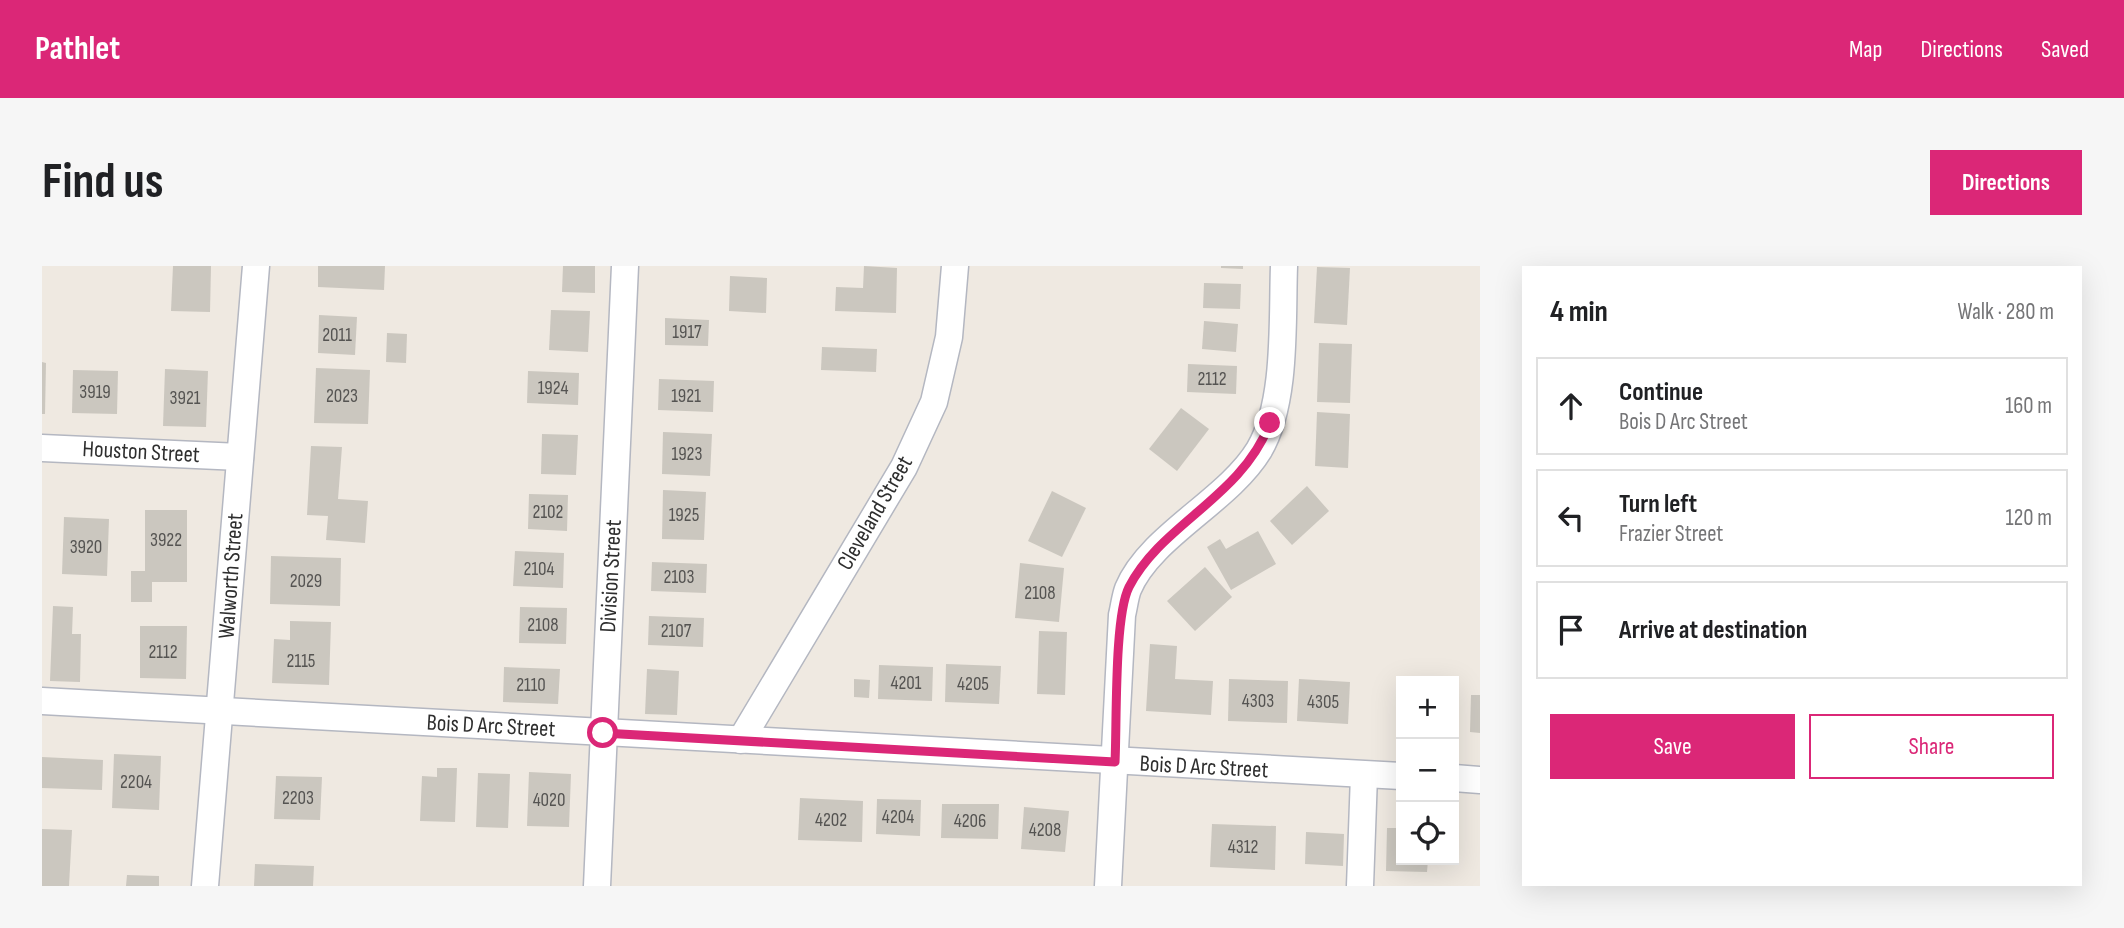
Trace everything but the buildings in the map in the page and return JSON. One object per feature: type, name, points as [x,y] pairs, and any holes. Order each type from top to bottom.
[{"type":"street","name":"Walworth Street","points":[[205,886],[256,266]]},
{"type":"street","name":"Division Street","points":[[597,886],[625,266]]},
{"type":"street","name":"Cleveland Street","points":[[741,740],[904,467],[934,402],[949,337],[955,266]]},
{"type":"street","points":[[1108,886],[1122,615],[1128,589],[1144,564],[1246,468],[1260,448],[1270,423],[1279,377],[1284,266]]},
{"type":"street","name":"Houston Street","points":[[42,447],[240,457]]},
{"type":"street","name":"Bois D Arc Street","points":[[42,701],[1396,776]]},
{"type":"street","points":[[1360,886],[1364,775]]},
{"type":"street","points":[[1459,778],[1480,779]]},
{"type":"route","points":[[603,733],[1115,762],[1122,615],[1128,589],[1144,564],[1246,468],[1260,448],[1270,423]]}]
